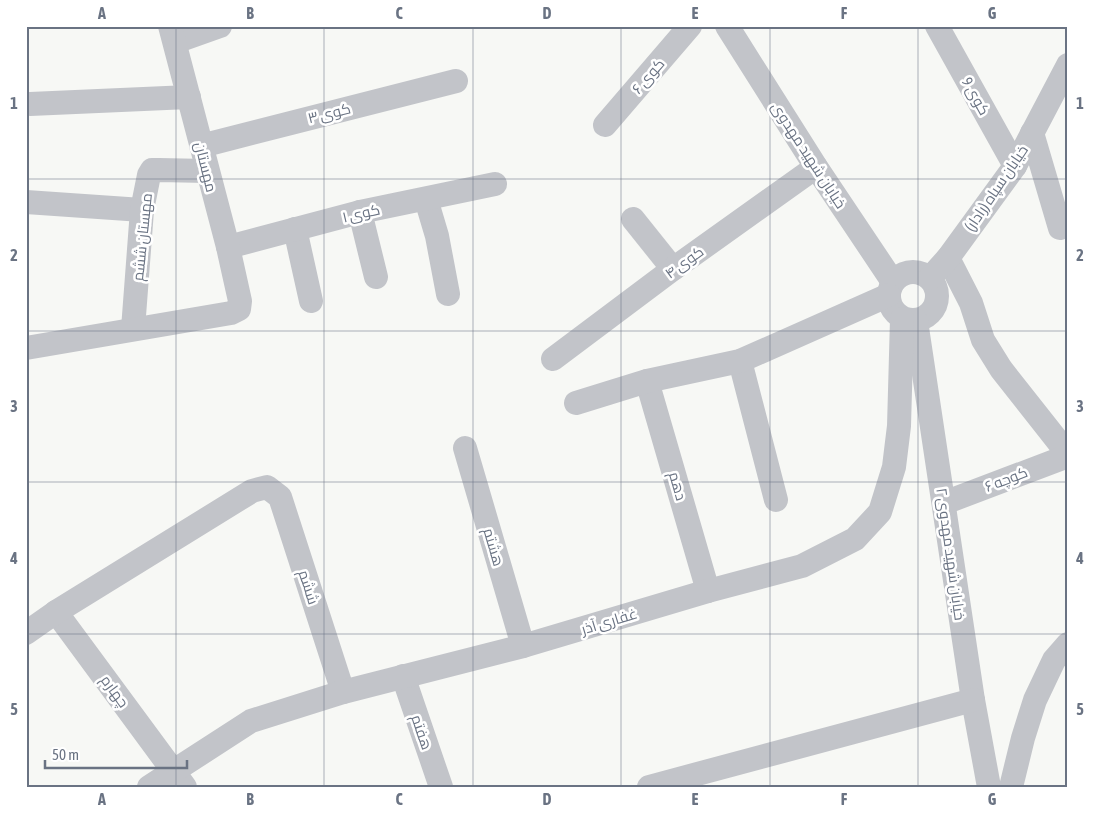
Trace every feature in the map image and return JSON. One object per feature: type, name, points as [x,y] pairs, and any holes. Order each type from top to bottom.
[{"type":"street","points":[[173,34],[220,26]]},
{"type":"street","name":"کوی ۶","points":[[605,125],[690,26]]},
{"type":"street","name":"خیابان شهید مهدوی","points":[[726,26],[891,289]]},
{"type":"street","name":"کوی 9","points":[[937,26],[1015,166]]},
{"type":"street","name":"مهستان","points":[[133,329],[231,313],[239,308],[240,301],[228,247],[184,84],[173,34]]},
{"type":"street","name":"خیابان سپاه (رادار)","points":[[930,278],[948,258],[1015,166],[1068,65]]},
{"type":"street","name":"کوی ۳","points":[[201,146],[456,81]]},
{"type":"street","points":[[30,104],[189,97]]},
{"type":"street","points":[[1032,133],[1060,228]]},
{"type":"street","name":"کوی ۴","points":[[553,359],[673,269],[816,167]]},
{"type":"street","name":"مهستان ششم","points":[[133,329],[142,210],[149,175],[152,170],[207,171]]},
{"type":"street","name":"کوی ۱","points":[[228,247],[360,212],[495,184]]},
{"type":"street","points":[[426,199],[437,236],[448,294]]},
{"type":"street","points":[[26,202],[142,210]]},
{"type":"street","points":[[360,212],[376,277]]},
{"type":"street","points":[[632,219],[673,269]]},
{"type":"street","points":[[295,229],[311,302]]},
{"type":"street","points":[[948,258],[971,303],[983,340],[1001,369],[1068,455]]},
{"type":"street","points":[[576,403],[647,381],[740,361],[891,289],[899,276],[906,273],[915,272],[930,278],[935,285],[938,300],[935,308],[924,319],[909,320],[892,309],[891,289]]},
{"type":"street","name":"خیابان شهید مهدوی ۲","points":[[909,320],[944,503],[973,700],[988,787]]},
{"type":"street","name":"غفاری آذر","points":[[149,787],[180,779],[251,721],[343,692],[522,646],[708,591],[802,566],[855,539],[880,512],[894,467],[909,320]]},
{"type":"street","points":[[26,348],[133,329]]},
{"type":"street","points":[[740,361],[776,500]]},
{"type":"street","name":"دهم","points":[[647,381],[708,591]]},
{"type":"street","name":"هشتم","points":[[465,448],[522,646]]},
{"type":"street","name":"کوچه ۶","points":[[944,503],[1068,455]]},
{"type":"street","name":"ششم","points":[[56,612],[252,491],[267,487],[280,497],[343,692]]},
{"type":"street","points":[[26,633],[56,612]]},
{"type":"street","name":"چهارم","points":[[56,612],[180,779]]},
{"type":"street","points":[[1011,787],[1035,700],[1054,660],[1068,644]]},
{"type":"street","name":"هفتم","points":[[403,676],[441,787]]},
{"type":"street","points":[[649,787],[973,700]]}]
